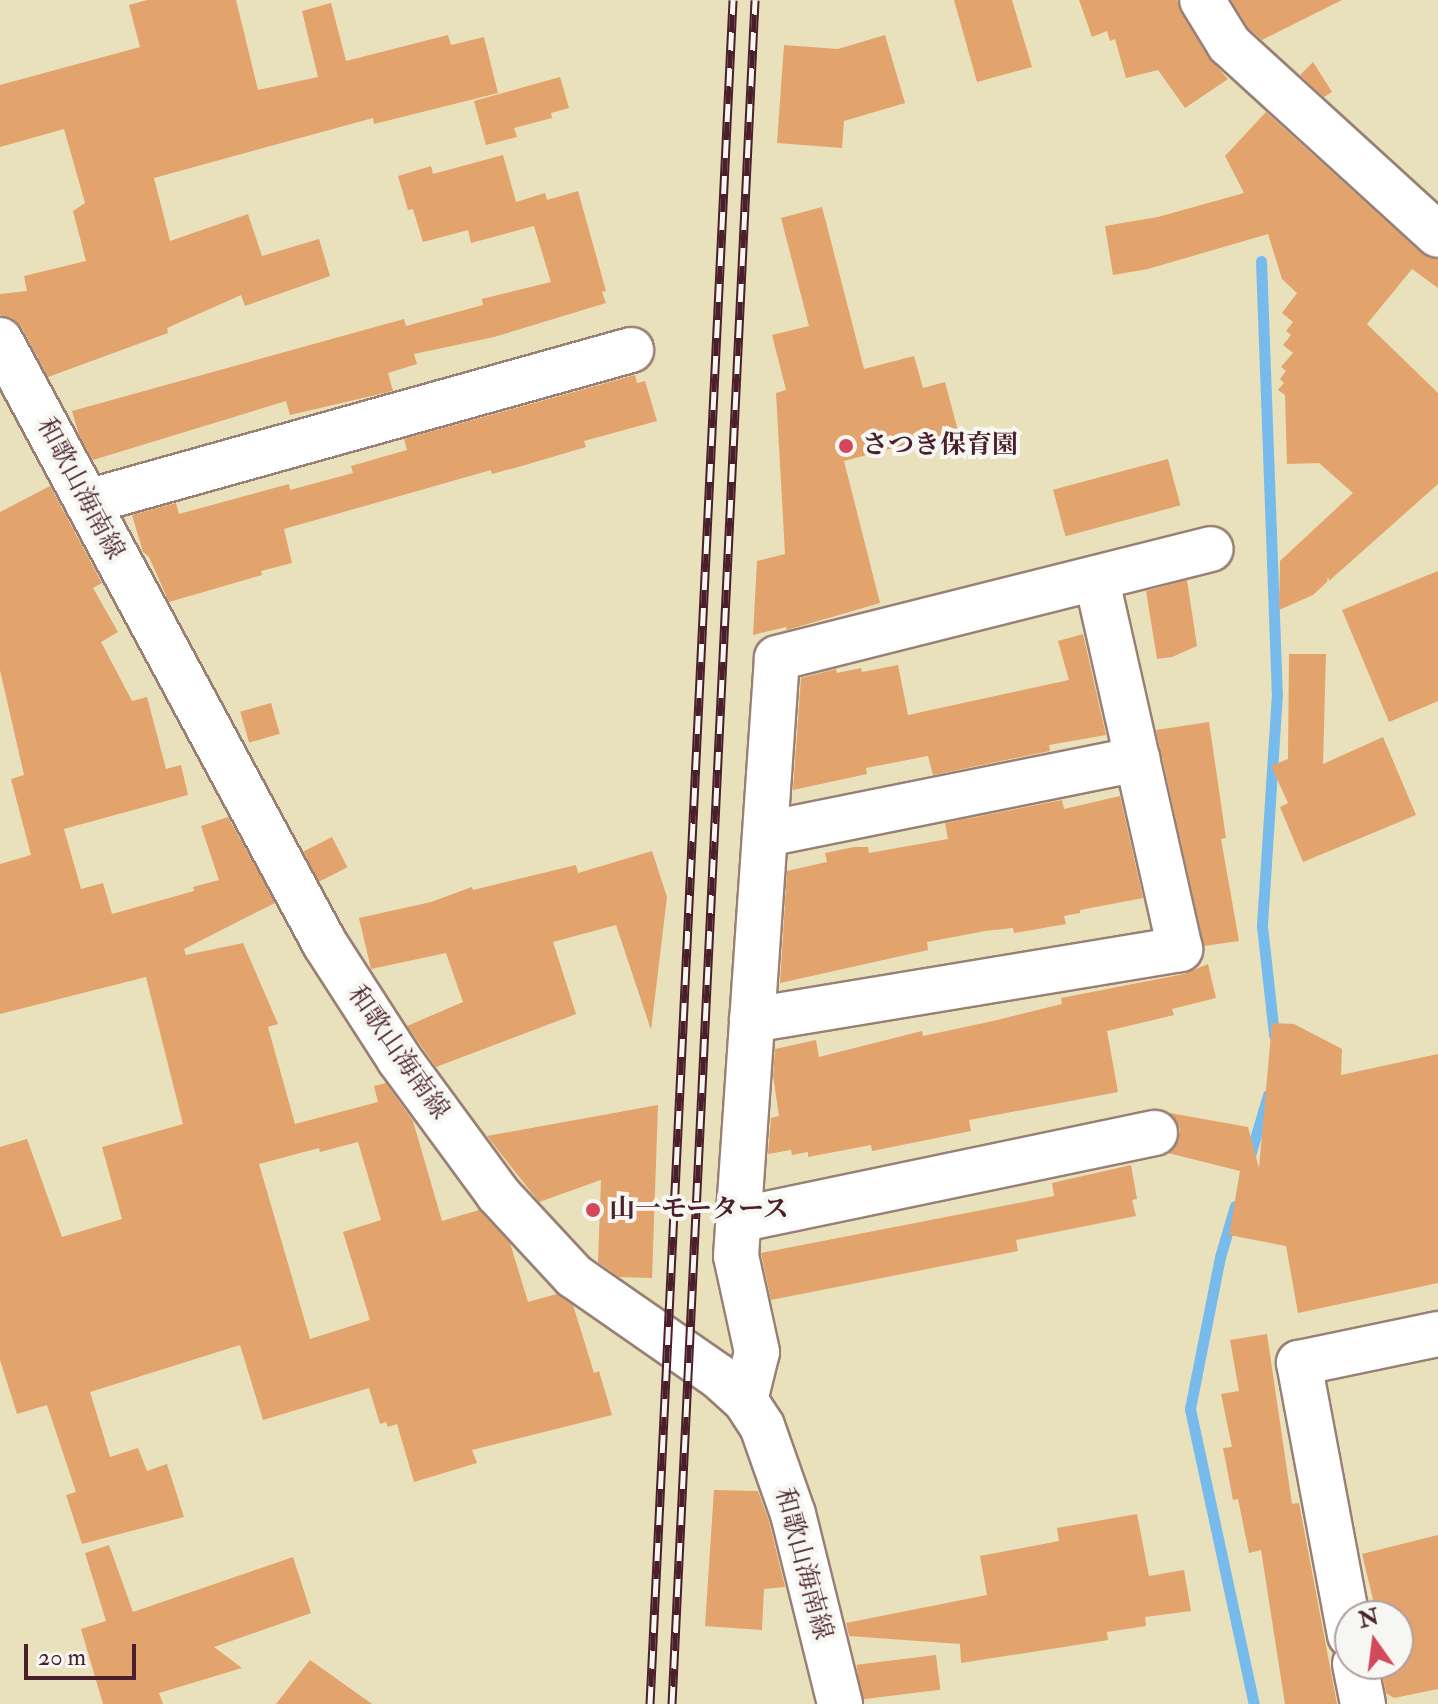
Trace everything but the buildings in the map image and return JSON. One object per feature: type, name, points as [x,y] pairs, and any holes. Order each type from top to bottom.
[{"type":"street","points":[[1202,0],[1229,44],[1438,235]]},
{"type":"street","name":"和歌山海南線","points":[[0,340],[325,944],[399,1059],[489,1182],[574,1276],[718,1376],[745,1400],[762,1426],[793,1514],[840,1704]]},
{"type":"street","points":[[87,502],[631,350]]},
{"type":"street","points":[[745,1400],[757,1352],[736,1256],[777,658],[1097,580],[1210,549]]},
{"type":"street","points":[[752,1020],[1180,949],[1097,580]]},
{"type":"street","points":[[766,834],[1138,759]]},
{"type":"street","points":[[738,1220],[1155,1133]]},
{"type":"street","points":[[1343,1600],[1299,1363],[1438,1334]]},
{"type":"street","points":[[1358,1680],[1363,1704]]},
{"type":"waterway","points":[[1261,261],[1277,693],[1262,926],[1274,1035]]},
{"type":"waterway","points":[[1249,1159],[1268,1095]]},
{"type":"waterway","points":[[1235,1206],[1220,1257],[1190,1409],[1254,1704]]},
{"type":"railway","points":[[650,1704],[733,0]]},
{"type":"railway","points":[[672,1704],[755,0]]},
{"type":"place","name":"さつき保育園","points":[[846,446]]},
{"type":"place","name":"山一モータース","points":[[593,1210]]}]
